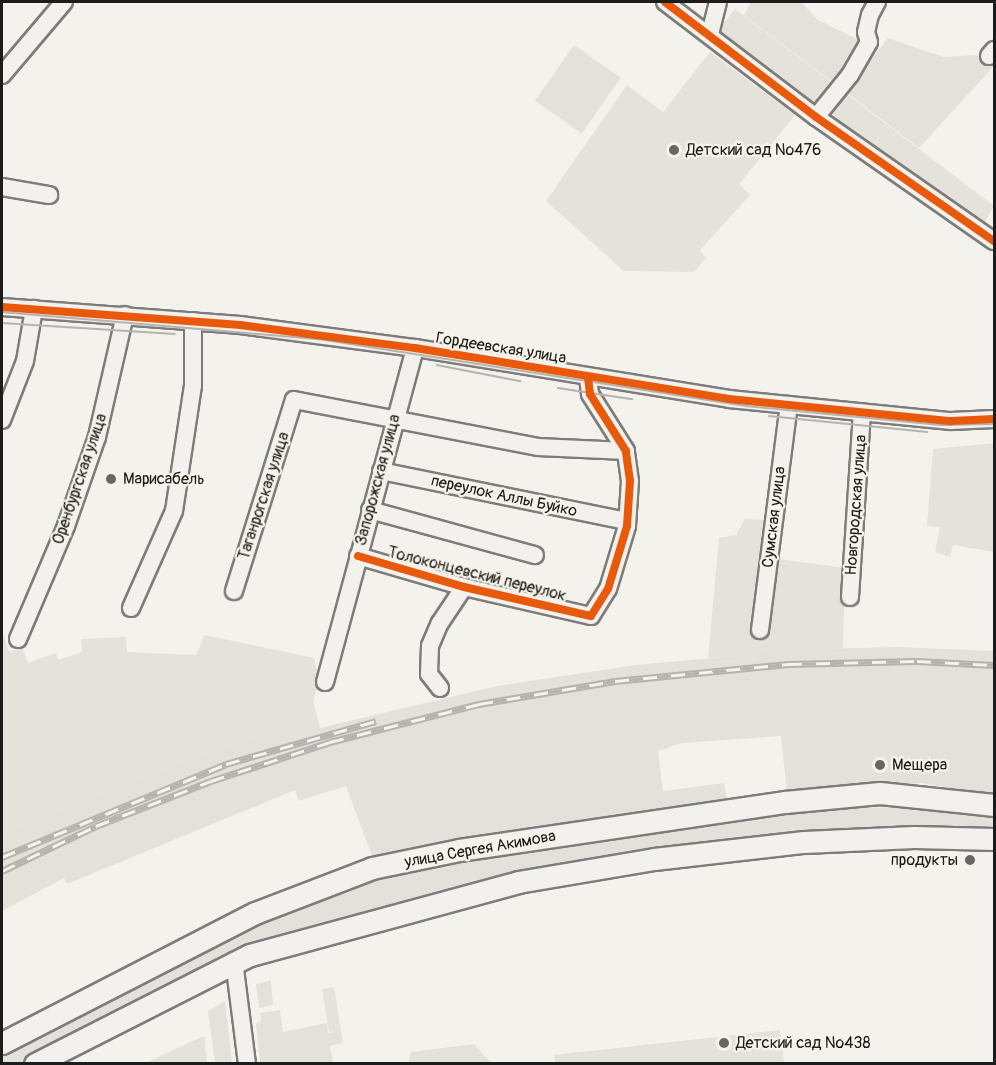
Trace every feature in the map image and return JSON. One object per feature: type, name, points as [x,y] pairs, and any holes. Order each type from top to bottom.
[{"type":"main road","name":"улица Сергея Акимова","points":[[2,1043],[284,900],[372,868],[459,850],[785,802],[880,793],[994,805]]},
{"type":"main road","points":[[35,1064],[234,962],[344,926],[518,882],[642,861],[804,842],[914,837],[994,839]]},
{"type":"street","points":[[2,75],[64,2]]},
{"type":"street","points":[[665,2],[710,33],[816,117],[994,241]]},
{"type":"street","points":[[710,33],[718,2]]},
{"type":"street","points":[[816,117],[850,75],[869,42],[868,23],[877,2]]},
{"type":"street","points":[[2,187],[49,195]]},
{"type":"street","name":"Гордеевская улица","points":[[2,306],[193,321],[415,348],[588,377],[789,405],[951,421],[994,419]]},
{"type":"street","points":[[2,420],[25,361],[34,309]]},
{"type":"street","name":"Оренбургская улица","points":[[18,639],[66,526],[96,437],[125,315]]},
{"type":"street","points":[[131,608],[174,511],[193,386],[193,321]]},
{"type":"street","name":"Запорожская улица","points":[[325,682],[415,348]]},
{"type":"street","points":[[588,377],[590,394],[626,451],[630,481],[627,521]]},
{"type":"street","name":"Таганрогская улица","points":[[234,591],[294,400],[395,417]]},
{"type":"street","name":"Сумская улица","points":[[759,630],[789,405]]},
{"type":"street","name":"Новгородская улица","points":[[850,597],[862,412]]},
{"type":"street","points":[[395,417],[538,447],[626,451]]},
{"type":"street","name":"переулок Аллы Буйко","points":[[381,471],[627,521]]},
{"type":"street","points":[[370,510],[535,555]]},
{"type":"street","name":"Толоконцевский переулок","points":[[358,556],[464,587],[591,616],[608,589],[627,521]]},
{"type":"street","points":[[440,688],[429,674],[430,646],[440,622],[464,587]]},
{"type":"street","points":[[234,962],[247,1064]]},
{"type":"shaded area","points":[[751,2],[801,2],[818,20],[863,42],[835,84],[744,15]]},
{"type":"shaded area","points":[[735,9],[994,206],[983,225],[806,104],[716,33]]},
{"type":"shaded area","points":[[888,38],[943,57],[977,55],[993,67],[919,148],[846,92]]},
{"type":"shaded area","points":[[574,45],[621,78],[582,133],[535,101]]},
{"type":"shaded area","name":"Детский сад №476","points":[[710,52],[795,115],[739,184],[750,195],[700,250],[706,258],[694,272],[624,271],[546,201],[627,85],[663,112]]},
{"type":"shaded area","points":[[994,443],[994,552],[953,545],[950,557],[935,552],[940,527],[927,526],[933,449]]},
{"type":"shaded area","points":[[745,519],[766,520],[778,559],[845,568],[843,648],[708,658],[719,538],[736,535]]},
{"type":"shaded area","points":[[2,631],[9,652],[22,648],[28,663],[56,653],[58,660],[82,652],[81,639],[126,637],[127,652],[196,655],[205,635],[314,658],[319,679],[313,702],[317,716],[184,762],[2,834]]},
{"type":"shaded area","points":[[898,647],[994,651],[994,795],[921,783],[787,793],[781,736],[682,743],[658,751],[663,791],[724,783],[727,801],[372,856],[346,786],[299,801],[295,790],[67,884],[64,878],[2,911],[2,834],[184,762],[317,716],[320,728],[497,686],[636,665],[812,649]]},
{"type":"shaded area","points":[[921,807],[994,816],[994,833],[549,868],[446,891],[315,927],[163,988],[20,1063],[2,1064],[2,1052],[239,930],[364,879],[451,858],[788,809]]},
{"type":"shaded area","points":[[271,980],[273,1005],[259,1008],[256,984]]},
{"type":"shaded area","points":[[334,987],[341,1030],[329,1032],[322,989]]},
{"type":"shaded area","points":[[225,1001],[232,1063],[215,1063],[208,1011]]},
{"type":"shaded area","points":[[280,1010],[283,1032],[327,1023],[328,1033],[341,1030],[343,1043],[330,1046],[333,1063],[260,1063],[256,1024],[261,1022],[260,1013]]},
{"type":"shaded area","name":"Детский сад №438","points":[[780,1030],[784,1063],[555,1063],[554,1055]]},
{"type":"shaded area","points":[[204,1036],[207,1063],[145,1063]]},
{"type":"shaded area","points":[[474,1044],[491,1063],[408,1063],[411,1052]]},
{"type":"tram line","points":[[2,312],[319,339],[746,406],[940,425],[994,424]]},
{"type":"tram line","points":[[2,323],[175,334]]},
{"type":"tram line","points":[[437,365],[520,381]]},
{"type":"tram line","points":[[558,388],[632,399]]},
{"type":"tram line","points":[[769,416],[927,432]]},
{"type":"railway","points":[[2,871],[96,826],[211,781],[330,742],[479,704],[615,681],[788,664],[917,661],[994,665]]},
{"type":"railway","points":[[2,857],[226,764],[376,721]]},
{"type":"cycle path","points":[[665,2],[816,117],[994,241]]},
{"type":"cycle path","points":[[2,307],[240,325],[415,348],[729,399],[951,421],[994,419]]},
{"type":"cycle path","points":[[358,556],[464,587],[591,616],[608,589],[627,526],[630,481],[626,451],[590,394],[588,377]]},
{"type":"place","name":"Детский сад №476","points":[[674,150]]},
{"type":"place","name":"Марисабель","points":[[111,479]]},
{"type":"place","name":"Мещера","points":[[880,765]]},
{"type":"place","name":"продукты","points":[[970,860]]},
{"type":"place","name":"Детский сад №438","points":[[724,1043]]}]
